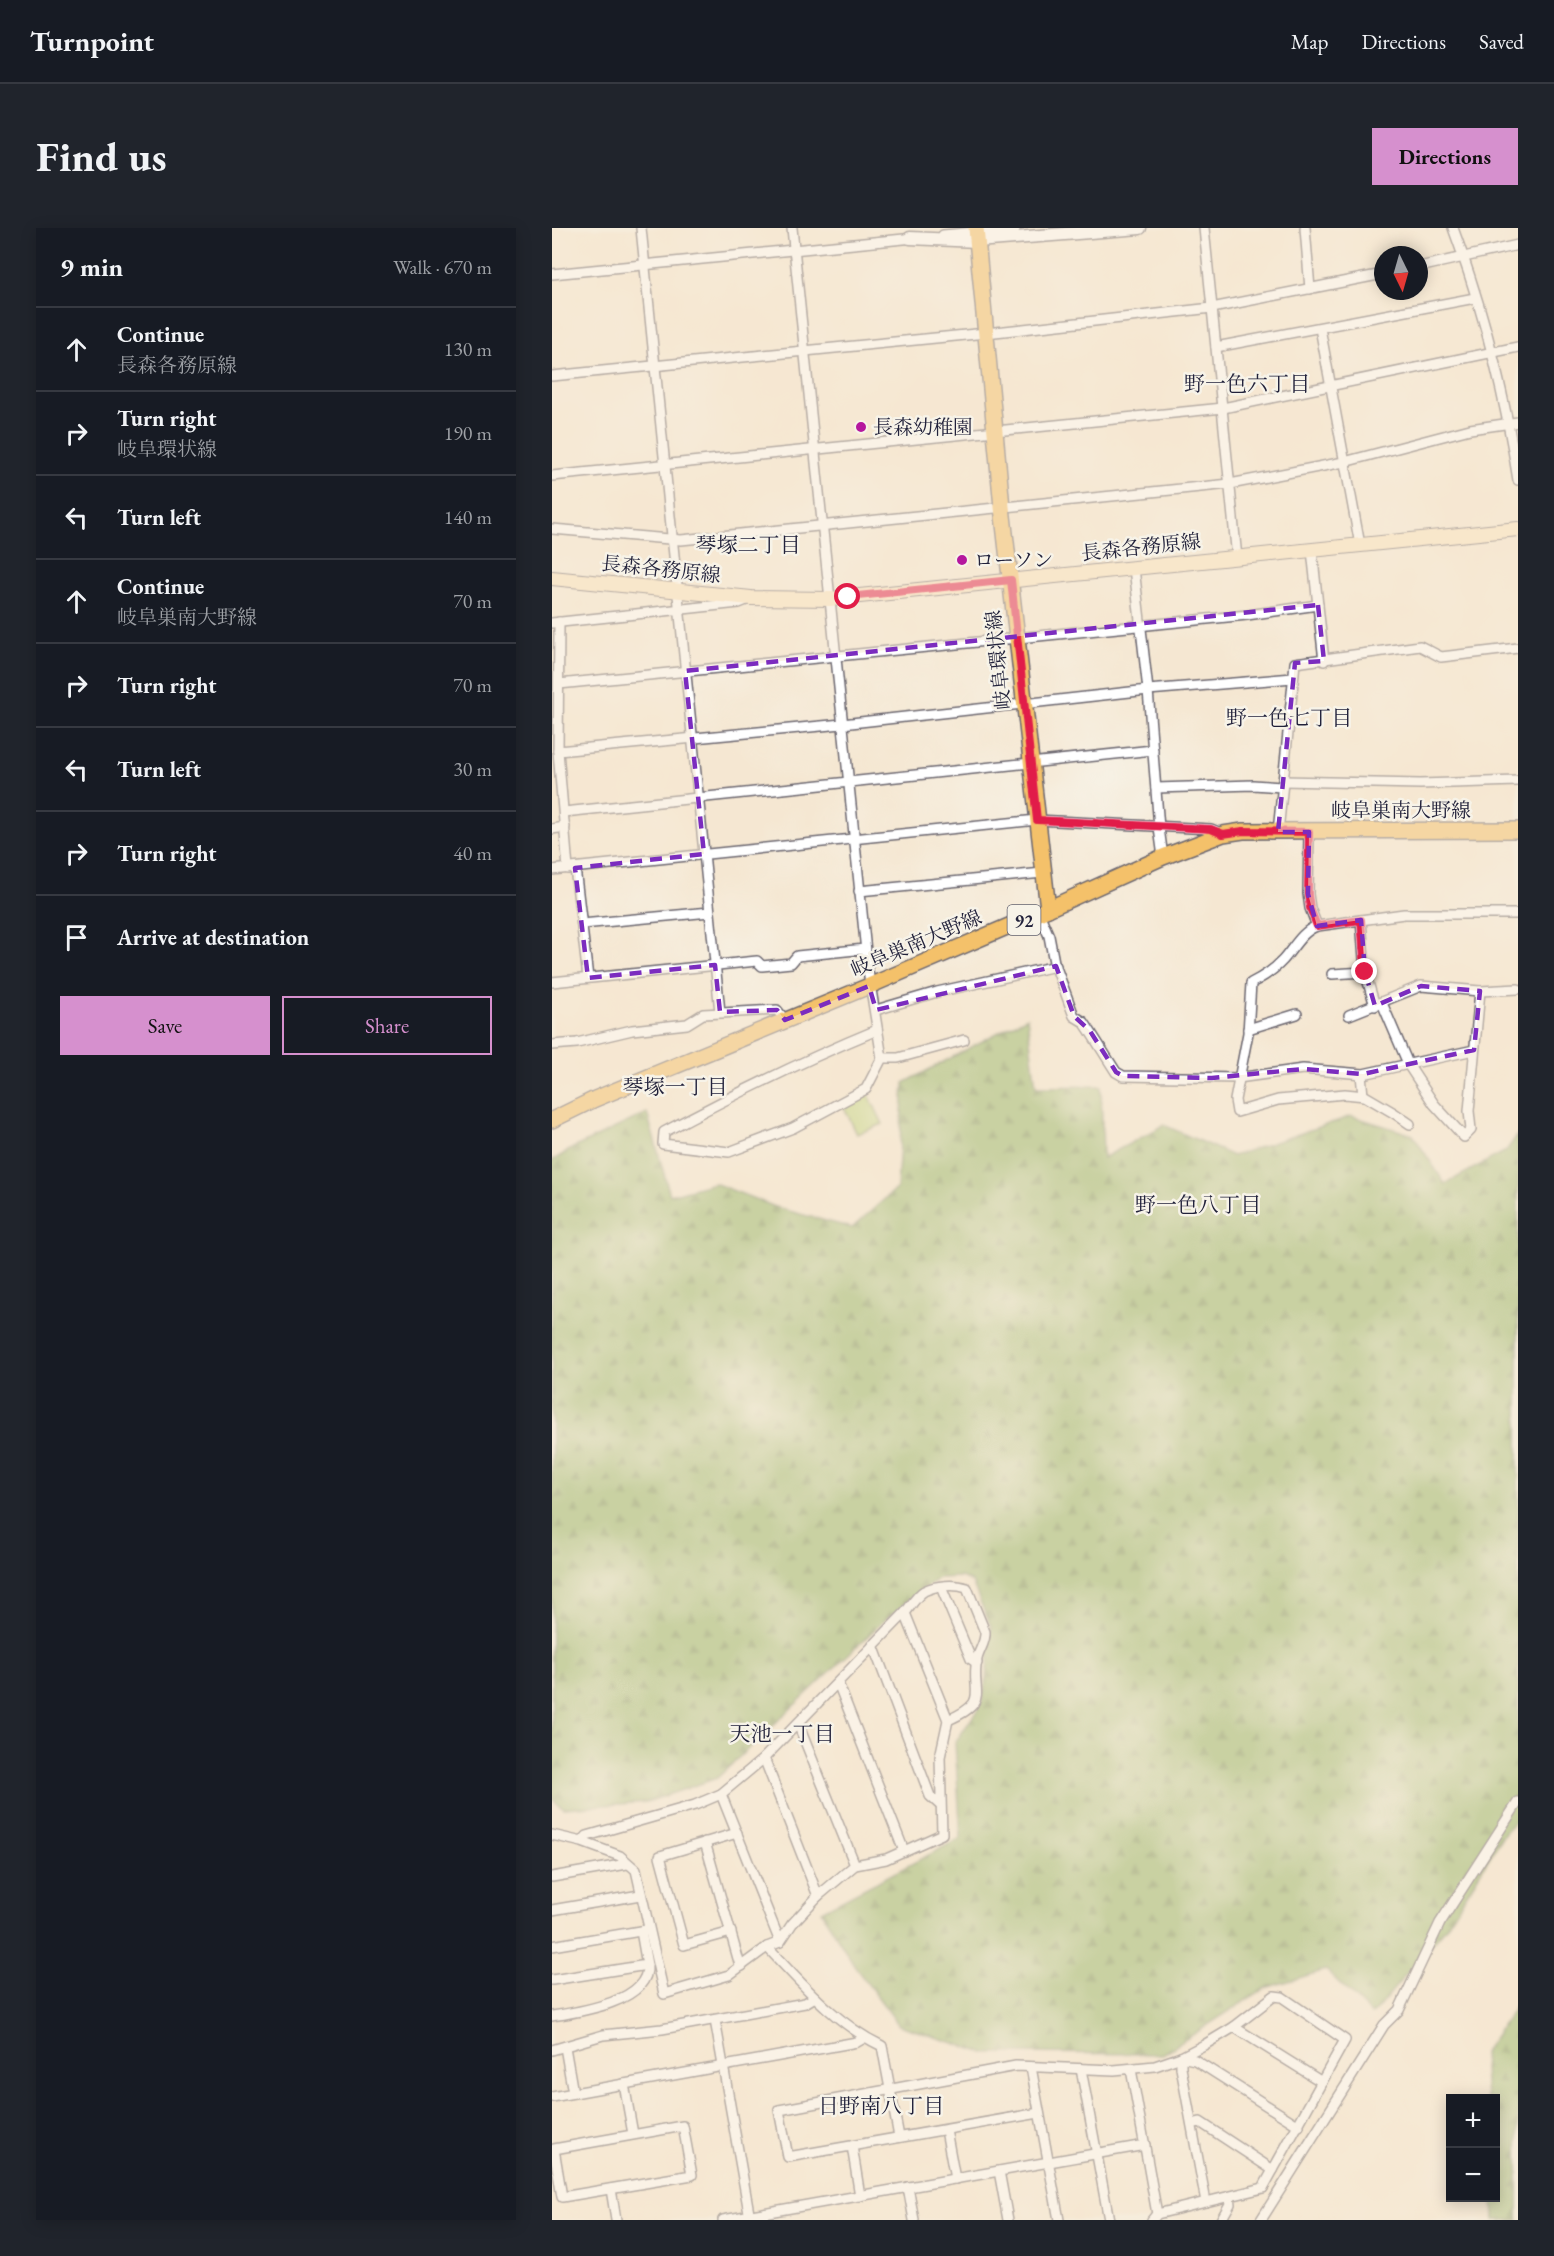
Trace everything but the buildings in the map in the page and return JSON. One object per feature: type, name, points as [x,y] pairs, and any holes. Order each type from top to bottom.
[{"type":"main road","name":"岐阜環状線","points":[[976,233],[1002,507],[1043,873],[1043,911]]},
{"type":"main road","name":"長森各務原線","points":[[552,578],[751,598],[830,598],[1518,529]]},
{"type":"main road","name":"岐阜巣南大野線","points":[[552,1120],[595,1099],[869,986],[1163,857],[1223,834],[1243,831],[1518,830]]},
{"type":"street","points":[[641,228],[720,1012]]},
{"type":"street","points":[[792,228],[869,986],[876,1010],[882,1058],[867,1089],[793,1128],[729,1152],[663,1144],[664,1132],[819,1053],[877,1030]]},
{"type":"street","points":[[976,233],[1014,228]]},
{"type":"street","points":[[552,274],[910,238],[976,233],[1140,228]]},
{"type":"street","points":[[1204,228],[1237,558]]},
{"type":"street","points":[[1305,228],[1310,289]]},
{"type":"street","points":[[1453,228],[1514,423],[1518,480]]},
{"type":"street","points":[[1428,265],[1518,245]]},
{"type":"street","points":[[552,376],[1212,308],[1374,276]]},
{"type":"street","points":[[1216,347],[1475,298]]},
{"type":"street","points":[[1320,328],[1360,545]]},
{"type":"street","points":[[552,476],[1223,408],[1518,347]]},
{"type":"street","points":[[552,529],[681,540],[1230,484],[1344,462],[1470,429],[1514,423]]},
{"type":"street","points":[[1312,550],[1324,661]]},
{"type":"street","points":[[1134,568],[1163,857]]},
{"type":"street","points":[[588,978],[582,924],[565,827],[556,748],[559,684],[556,622],[739,603],[751,598]]},
{"type":"street","points":[[559,684],[1247,615],[1318,605]]},
{"type":"street","points":[[1278,832],[1295,663],[1324,661],[1420,646],[1441,657],[1518,648]]},
{"type":"street","points":[[556,748],[842,724],[1148,690],[1293,678]]},
{"type":"street","points":[[564,812],[1153,750]]},
{"type":"street","points":[[1156,788],[1518,781]]},
{"type":"street","points":[[552,870],[1037,820],[1211,829],[1223,834]]},
{"type":"street","points":[[552,829],[565,827]]},
{"type":"street","points":[[1309,832],[1308,894],[1310,908],[1317,926]]},
{"type":"street","points":[[859,891],[1043,873]]},
{"type":"street","points":[[1043,911],[1056,966],[1074,1016],[1084,1022],[1107,1060],[1116,1072],[1123,1076],[1238,1078],[1303,1069],[1361,1074],[1409,1066],[1474,1050]]},
{"type":"street","points":[[582,924],[710,912]]},
{"type":"street","points":[[1410,1124],[1363,1096],[1345,1094],[1278,1100],[1237,1112],[1235,1100],[1248,1029],[1251,984],[1265,976],[1282,961],[1309,929],[1317,926],[1404,914],[1518,914]]},
{"type":"street","points":[[1361,920],[1365,972],[1378,1005],[1409,1066],[1434,1104],[1464,1137],[1471,1130],[1469,1111],[1480,991]]},
{"type":"street","points":[[552,982],[757,961],[762,966],[791,963],[797,956],[865,949]]},
{"type":"street","points":[[876,1010],[937,992],[1056,966]]},
{"type":"street","points":[[1332,974],[1365,972]]},
{"type":"street","points":[[1349,1015],[1421,986],[1480,991],[1518,989]]},
{"type":"street","points":[[552,1045],[577,1043],[632,1029],[687,1024],[703,1014],[720,1012],[777,1010],[785,1020]]},
{"type":"street","points":[[1248,1029],[1297,1014]]},
{"type":"street","points":[[882,1058],[898,1058],[964,1041]]},
{"type":"street","points":[[1361,1074],[1363,1096]]},
{"type":"street","points":[[582,1842],[587,1836],[695,1805],[721,1794],[764,1758],[798,1724],[924,1591],[949,1585],[967,1588],[986,1638],[977,1663],[978,1694],[970,1708],[948,1720]]},
{"type":"street","points":[[941,1587],[971,1659],[977,1663]]},
{"type":"street","points":[[645,1930],[664,1994],[729,1975],[767,1947],[780,1942],[792,1924],[819,1896],[855,1865],[886,1859],[942,1834],[940,1757],[948,1720],[905,1613]]},
{"type":"street","points":[[873,1646],[930,1796],[940,1804]]},
{"type":"street","points":[[838,1683],[904,1851]]},
{"type":"street","points":[[798,1724],[855,1865]]},
{"type":"street","points":[[764,1758],[819,1896]]},
{"type":"street","points":[[721,1794],[780,1942]]},
{"type":"street","points":[[1261,2220],[1384,2025],[1399,2010],[1440,1923],[1518,1802]]},
{"type":"street","points":[[731,1932],[684,1945],[660,1856],[737,1833]]},
{"type":"street","points":[[552,2016],[589,2010],[611,2003],[633,1990],[644,1979],[647,1972],[645,1930],[636,1870],[620,1856],[582,1842],[554,1838]]},
{"type":"street","points":[[705,1842],[742,1966]]},
{"type":"street","points":[[552,1877],[627,1864]]},
{"type":"street","points":[[552,1910],[640,1895]]},
{"type":"street","points":[[552,1946],[645,1930]]},
{"type":"street","points":[[767,1947],[837,2018],[864,2038],[882,2046],[899,2137]]},
{"type":"street","points":[[552,1980],[647,1965]]},
{"type":"street","points":[[1039,2113],[788,2157],[780,2110],[1016,2066],[1131,2069],[1155,2066],[1181,2057],[1234,2027],[1274,1996],[1282,1997],[1345,2040],[1263,2188],[1155,2217],[1131,2069]]},
{"type":"street","points":[[552,2050],[603,2035],[715,2020],[805,2004],[815,1997]]},
{"type":"street","points":[[715,2020],[750,2218]]},
{"type":"street","points":[[1234,2027],[1322,2082]]},
{"type":"street","points":[[552,2097],[857,2042],[864,2038]]},
{"type":"street","points":[[565,2047],[573,2093]]},
{"type":"street","points":[[1181,2057],[1181,2068],[1206,2202]]},
{"type":"street","points":[[1181,2057],[1195,2060],[1299,2126]]},
{"type":"street","points":[[1031,2067],[1059,2220]]},
{"type":"street","points":[[1082,2069],[1109,2220]]},
{"type":"street","points":[[624,2084],[633,2134]]},
{"type":"street","points":[[1192,2124],[1200,2122],[1273,2170]]},
{"type":"street","points":[[683,2126],[692,2175],[611,2189],[562,2197],[554,2149],[683,2126]]},
{"type":"street","points":[[946,2130],[955,2179]]},
{"type":"street","points":[[723,2220],[750,2218],[1145,2145]]},
{"type":"street","points":[[852,2146],[860,2196]]},
{"type":"street","points":[[999,2171],[1008,2220]]},
{"type":"street","points":[[908,2187],[914,2220]]},
{"type":"street","points":[[611,2189],[616,2220]]},
{"type":"street","points":[[1221,2220],[1230,2204],[1229,2197]]},
{"type":"street","points":[[1179,2209],[1182,2220]]},
{"type":"highlighted area","points":[[1318,605],[1324,661],[1295,663],[1278,832],[1309,832],[1308,894],[1317,926],[1361,920],[1365,972],[1375,1006],[1421,986],[1480,991],[1474,1050],[1363,1074],[1303,1069],[1212,1078],[1123,1076],[1116,1072],[1090,1031],[1074,1016],[1056,966],[876,1010],[869,986],[785,1020],[777,1010],[720,1012],[715,965],[588,978],[575,868],[704,854],[685,671]]},
{"type":"green space","points":[[1027,1017],[1036,1087],[1101,1086],[1103,1158],[1164,1125],[1233,1156],[1352,1116],[1413,1135],[1445,1184],[1506,1151],[1518,1134],[1518,1818],[1507,1829],[1446,1927],[1372,2015],[1326,1970],[1265,1988],[1163,2054],[984,2053],[899,2025],[858,1971],[821,1911],[961,1838],[955,1743],[982,1703],[991,1627],[972,1582],[961,1577],[938,1578],[886,1619],[717,1778],[647,1802],[564,1808],[552,1799],[552,1161],[573,1148],[647,1113],[670,1195],[714,1183],[778,1208],[852,1228],[897,1188],[904,1083]]},
{"type":"green space","points":[[867,1091],[883,1124],[857,1134],[843,1105]]},
{"type":"green space","points":[[1518,2003],[1518,2220],[1494,2220],[1493,2202],[1500,2202],[1500,2094],[1486,2094],[1483,2053]]},
{"type":"place","name":"長森幼稚園","points":[[861,427]]},
{"type":"place","name":"ローソン","points":[[962,560]]},
{"type":"district","name":"野一色六丁目","points":[[1247,383]]},
{"type":"district","name":"琴塚二丁目","points":[[748,544]]},
{"type":"district","name":"野一色七丁目","points":[[1289,717]]},
{"type":"district","name":"琴塚一丁目","points":[[675,1086]]},
{"type":"district","name":"野一色八丁目","points":[[1198,1204]]},
{"type":"district","name":"天池一丁目","points":[[782,1733]]},
{"type":"district","name":"日野南八丁目","points":[[881,2105]]},
{"type":"route","points":[[848,597],[1011,580],[1037,820],[1211,829],[1223,834],[1243,831],[1309,832],[1308,894],[1310,908],[1317,926],[1361,920],[1365,972]]}]
